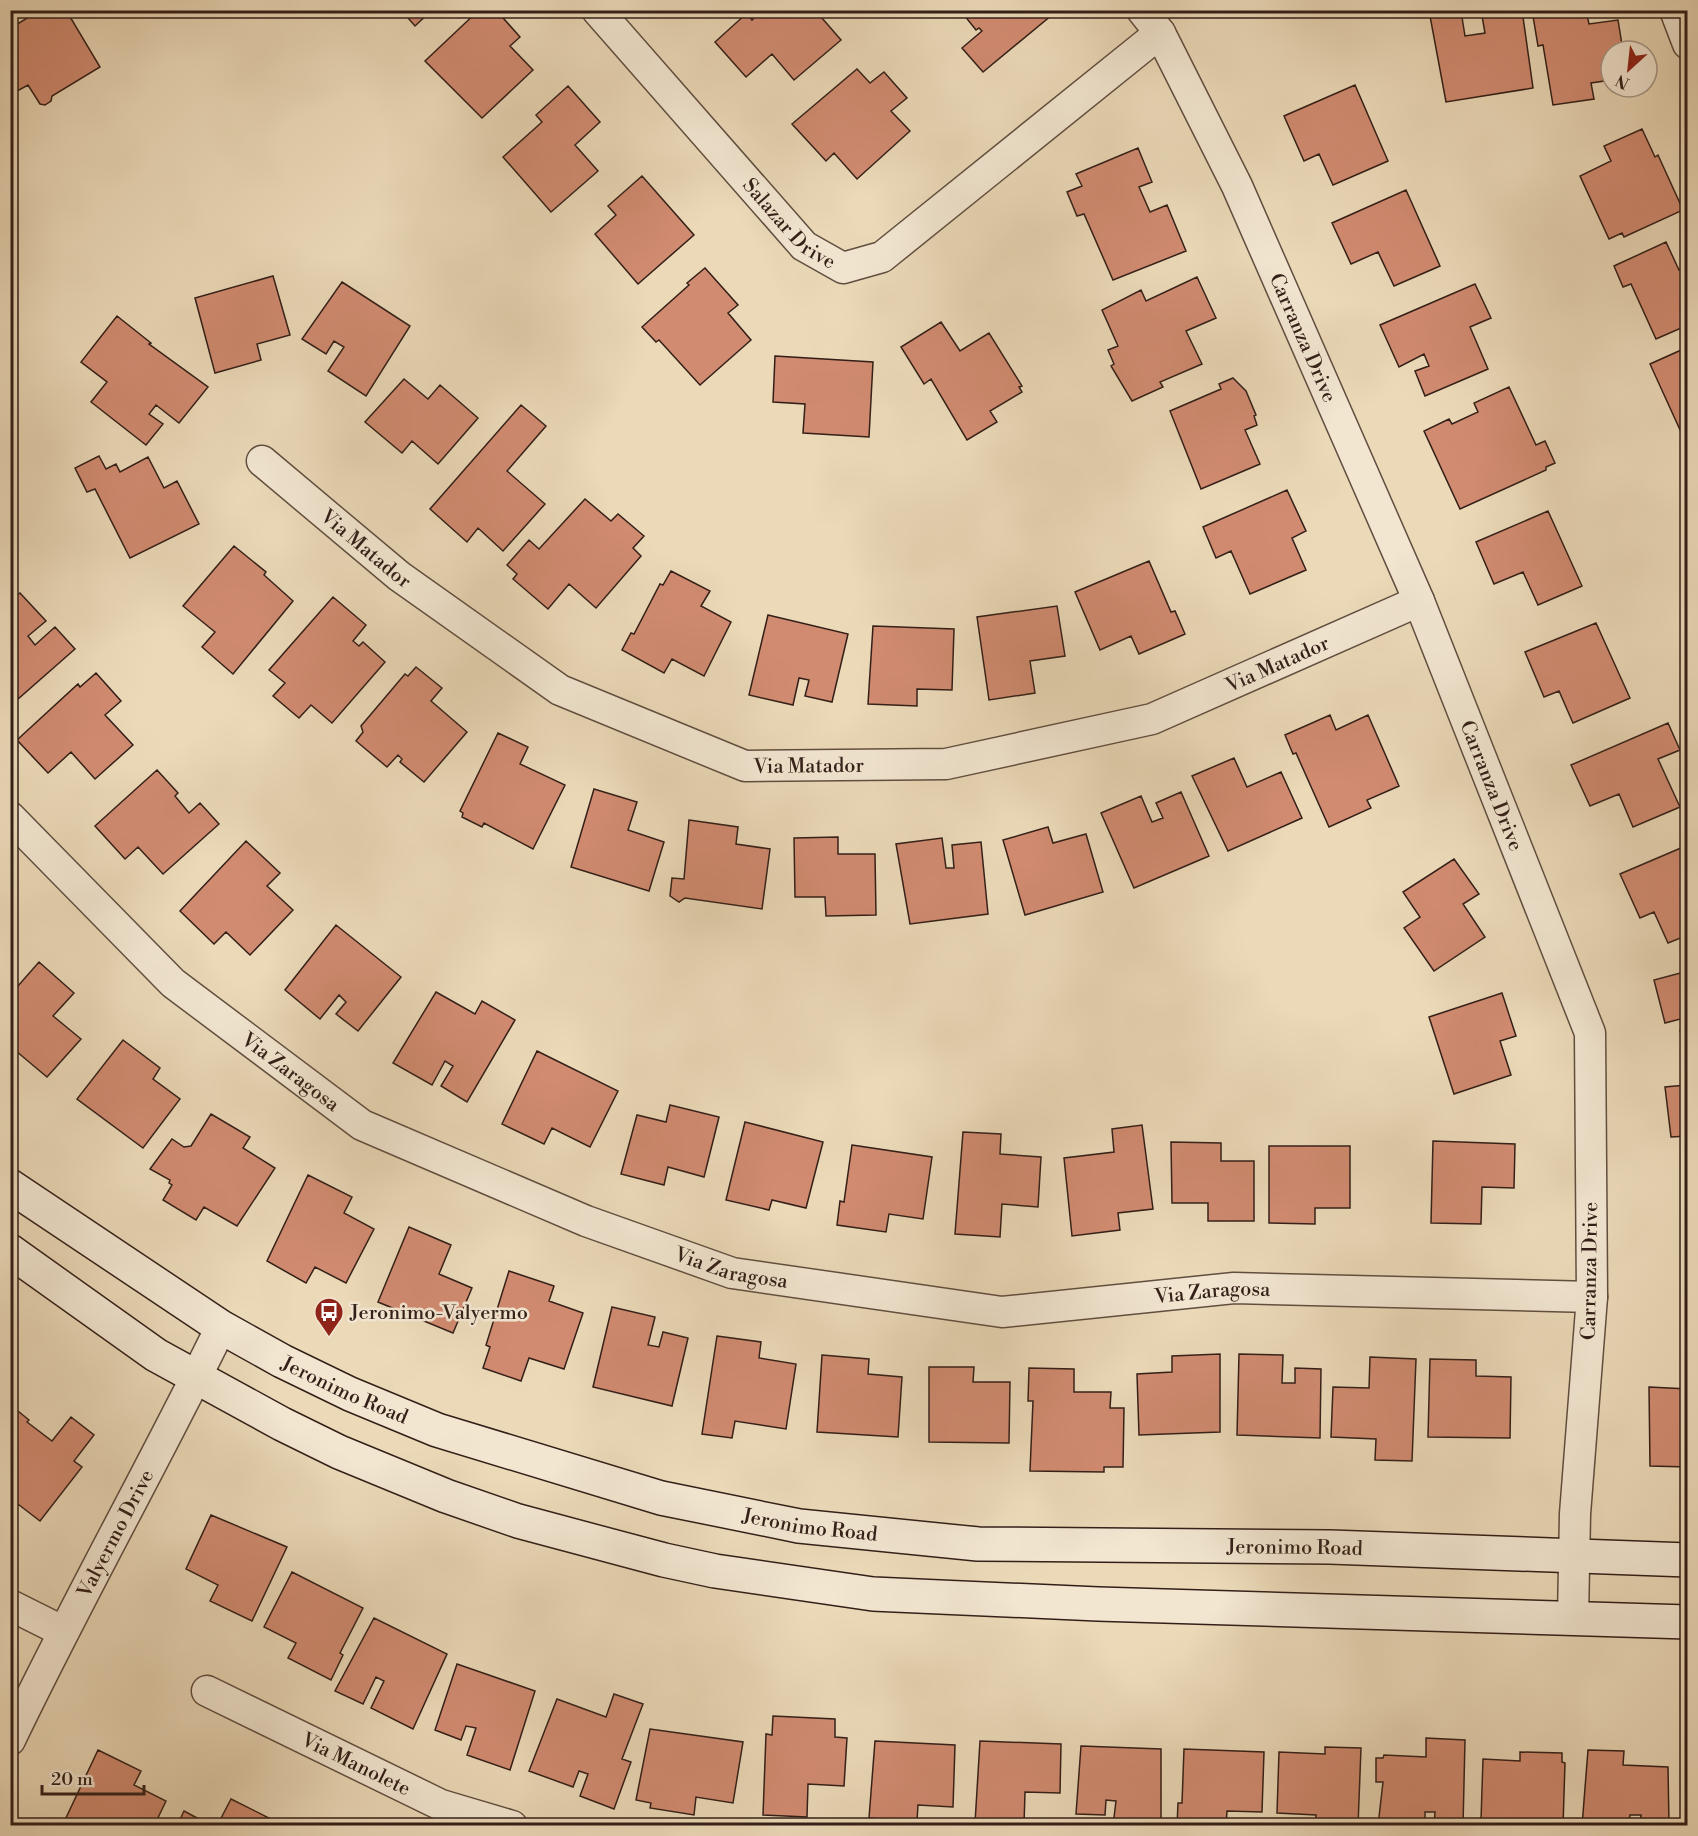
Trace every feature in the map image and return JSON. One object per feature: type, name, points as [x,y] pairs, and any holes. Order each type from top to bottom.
[{"type":"main road","name":"Jeronimo Road","points":[[10,1186],[221,1327],[330,1384],[437,1430],[661,1497],[799,1526],[978,1544],[1330,1547],[1688,1560]]},
{"type":"main road","points":[[10,1251],[156,1354],[339,1452],[446,1496],[519,1521],[603,1545],[716,1570],[873,1594],[1098,1604],[1688,1622]]},
{"type":"street","name":"Salazar Drive","points":[[597,10],[804,246],[843,268],[882,257],[1151,22]]},
{"type":"street","points":[[1674,10],[1688,44]]},
{"type":"street","name":"Carranza Drive","points":[[1151,22],[1237,186],[1419,601],[1590,1033],[1592,1297],[1575,1514],[1573,1618]]},
{"type":"street","name":"Via Matador","points":[[262,461],[399,576],[560,690],[745,766],[946,764],[1152,719],[1419,601]]},
{"type":"street","name":"Via Zaragosa","points":[[10,817],[173,983],[362,1125],[586,1221],[732,1273],[1002,1312],[1234,1288],[1592,1297]]},
{"type":"street","name":"Valyermo Drive","points":[[10,1740],[62,1631],[221,1327]]},
{"type":"street","points":[[10,1605],[62,1631]]},
{"type":"street","name":"Via Manolete","points":[[207,1690],[437,1815],[512,1826]]},
{"type":"building","points":[[40,10],[66,10],[100,67],[52,96],[51,101],[45,105],[40,104],[28,85],[10,95],[10,16],[16,25]]},
{"type":"building","points":[[401,10],[432,10],[415,26]]},
{"type":"building","points":[[479,10],[496,10],[520,37],[510,46],[533,70],[482,118],[425,61]]},
{"type":"building","points":[[762,10],[815,10],[841,40],[794,80],[772,54],[746,77],[715,42],[747,13],[752,20]]},
{"type":"building","points":[[960,10],[1058,10],[983,72],[962,48],[982,31],[979,28],[976,30]]},
{"type":"building","points":[[1481,10],[1522,10],[1533,88],[1446,102],[1430,16],[1461,11],[1465,36],[1485,33]]},
{"type":"building","points":[[1532,10],[1586,10],[1589,24],[1618,20],[1621,39],[1599,39],[1599,82],[1591,83],[1594,99],[1553,105],[1543,45],[1538,46]]},
{"type":"building","points":[[857,69],[870,83],[884,72],[907,98],[891,111],[910,131],[857,179],[834,153],[826,161],[792,124]]},
{"type":"building","points":[[1355,85],[1388,161],[1333,185],[1319,154],[1304,161],[1284,116]]},
{"type":"building","points":[[568,86],[600,122],[575,145],[598,171],[551,212],[503,157],[542,122],[536,115]]},
{"type":"building","points":[[1642,129],[1655,157],[1658,155],[1683,210],[1624,237],[1622,233],[1609,239],[1580,176],[1611,161],[1604,146]]},
{"type":"building","points":[[1138,148],[1152,182],[1139,187],[1150,212],[1167,205],[1186,251],[1113,280],[1084,214],[1077,216],[1067,192],[1082,186],[1076,174]]},
{"type":"building","points":[[642,176],[694,235],[638,284],[595,234],[616,215],[608,206]]},
{"type":"building","points":[[1406,190],[1440,266],[1394,286],[1378,252],[1351,264],[1332,223]]},
{"type":"building","points":[[1666,242],[1679,270],[1688,266],[1688,325],[1656,339],[1631,284],[1623,287],[1614,266]]},
{"type":"building","points":[[705,268],[738,305],[728,313],[751,340],[700,385],[659,340],[656,342],[642,327]]},
{"type":"building","points":[[273,276],[290,335],[257,344],[261,360],[215,373],[195,298]]},
{"type":"building","points":[[1197,277],[1216,318],[1186,331],[1202,364],[1160,382],[1163,387],[1132,401],[1111,366],[1114,364],[1108,350],[1118,346],[1102,310],[1141,290],[1146,301]]},
{"type":"building","points":[[342,282],[410,326],[366,396],[328,371],[344,347],[334,341],[326,354],[302,339]]},
{"type":"building","points":[[1475,284],[1491,318],[1470,327],[1488,369],[1425,396],[1415,371],[1429,366],[1424,354],[1399,367],[1380,325]]},
{"type":"building","points":[[117,316],[151,343],[149,344],[208,387],[179,423],[156,405],[149,414],[163,424],[146,445],[91,402],[107,382],[81,362]]},
{"type":"building","points":[[941,322],[960,351],[989,333],[1022,386],[1019,387],[1022,392],[990,411],[997,422],[967,440],[931,379],[924,384],[901,347]]},
{"type":"building","points":[[1688,347],[1688,442],[1686,443],[1650,364]]},
{"type":"building","points":[[775,356],[873,362],[869,437],[803,433],[805,404],[773,402]]},
{"type":"building","points":[[1233,378],[1246,391],[1256,415],[1254,416],[1257,425],[1245,430],[1260,464],[1201,489],[1170,411],[1221,389],[1219,384]]},
{"type":"building","points":[[404,379],[428,399],[440,385],[478,418],[438,464],[412,441],[402,453],[365,422]]},
{"type":"building","points":[[1509,387],[1536,445],[1545,441],[1555,463],[1546,467],[1546,470],[1460,509],[1424,431],[1449,419],[1452,424],[1478,412],[1474,403]]},
{"type":"building","points":[[521,405],[546,426],[507,471],[545,504],[503,551],[478,528],[467,542],[430,509]]},
{"type":"building","points":[[99,456],[106,469],[116,464],[120,472],[148,457],[164,488],[177,481],[199,524],[130,558],[95,489],[87,492],[75,468]]},
{"type":"building","points":[[1287,490],[1306,531],[1292,538],[1306,570],[1250,594],[1231,551],[1216,558],[1203,527]]},
{"type":"building","points":[[585,499],[611,521],[618,514],[644,536],[633,548],[641,556],[596,608],[569,584],[548,609],[513,579],[517,574],[507,565],[529,540],[539,549]]},
{"type":"building","points":[[1548,511],[1582,586],[1538,605],[1523,572],[1494,584],[1476,542]]},
{"type":"building","points":[[234,546],[266,572],[264,575],[293,601],[233,674],[202,647],[215,632],[183,606]]},
{"type":"building","points":[[1149,561],[1171,612],[1175,611],[1185,634],[1139,654],[1131,636],[1100,650],[1075,592]]},
{"type":"building","points":[[671,571],[710,591],[701,606],[731,622],[704,676],[672,659],[664,673],[622,650],[631,633],[634,634],[660,584],[663,585]]},
{"type":"building","points":[[20,593],[46,621],[28,636],[35,645],[55,627],[75,649],[10,706],[10,601]]},
{"type":"building","points":[[333,597],[366,625],[353,641],[359,646],[363,642],[385,662],[332,723],[311,705],[299,718],[273,696],[285,683],[269,670]]},
{"type":"building","points":[[1057,606],[1065,656],[1030,661],[1035,693],[989,700],[977,617]]},
{"type":"building","points":[[768,615],[848,634],[832,702],[805,696],[809,680],[799,678],[793,705],[749,695]]},
{"type":"building","points":[[1596,623],[1630,698],[1573,723],[1559,691],[1544,697],[1525,652]]},
{"type":"building","points":[[873,626],[954,629],[952,690],[917,689],[917,706],[868,704]]},
{"type":"building","points":[[416,667],[442,688],[431,701],[467,732],[424,782],[400,762],[402,759],[398,755],[387,767],[356,741],[363,732],[361,726],[405,674],[408,676]]},
{"type":"building","points":[[96,673],[121,701],[105,715],[133,745],[95,779],[71,752],[48,773],[17,740],[78,684],[80,687]]},
{"type":"building","points":[[1330,715],[1336,730],[1368,715],[1399,786],[1367,800],[1371,808],[1329,827],[1296,753],[1293,754],[1285,735]]},
{"type":"building","points":[[1668,723],[1680,750],[1658,759],[1680,807],[1633,827],[1619,794],[1590,806],[1571,765]]},
{"type":"building","points":[[498,733],[528,747],[520,764],[565,785],[533,849],[484,823],[482,827],[462,817],[463,813],[460,811]]},
{"type":"building","points":[[1234,758],[1247,787],[1281,772],[1302,818],[1228,851],[1192,776]]},
{"type":"building","points":[[157,770],[178,793],[175,796],[189,813],[200,803],[219,824],[163,874],[138,847],[125,859],[95,826]]},
{"type":"building","points":[[594,789],[637,802],[628,830],[664,842],[649,891],[571,867]]},
{"type":"building","points":[[1181,792],[1209,856],[1134,888],[1101,813],[1141,796],[1152,822],[1163,818],[1156,803]]},
{"type":"building","points":[[689,820],[738,827],[736,844],[770,849],[762,909],[685,898],[679,902],[670,896],[672,878],[684,879]]},
{"type":"building","points":[[1048,827],[1053,843],[1086,834],[1103,892],[1025,915],[1003,840]]},
{"type":"building","points":[[838,837],[838,854],[875,854],[876,915],[826,916],[825,897],[795,897],[794,838]]},
{"type":"building","points":[[942,838],[946,868],[954,868],[952,845],[981,842],[988,914],[910,924],[896,844]]},
{"type":"building","points":[[246,841],[280,873],[267,886],[293,910],[250,955],[226,932],[214,944],[180,911]]},
{"type":"building","points":[[1688,845],[1688,935],[1668,943],[1654,912],[1640,918],[1620,874]]},
{"type":"building","points":[[1454,859],[1479,894],[1463,904],[1485,937],[1434,971],[1404,928],[1420,917],[1403,892]]},
{"type":"building","points":[[336,925],[401,977],[358,1031],[336,1014],[346,1002],[339,995],[320,1019],[285,990]]},
{"type":"building","points":[[39,962],[74,993],[53,1016],[81,1039],[47,1077],[10,1046],[10,995]]},
{"type":"building","points":[[1688,971],[1688,1017],[1665,1023],[1654,980]]},
{"type":"building","points":[[436,992],[475,1014],[482,1001],[515,1020],[467,1102],[441,1086],[453,1066],[445,1061],[432,1085],[393,1063]]},
{"type":"building","points":[[1502,993],[1516,1036],[1500,1041],[1511,1075],[1454,1094],[1429,1017]]},
{"type":"building","points":[[1688,1028],[1688,1058],[1687,1058],[1680,1030]]},
{"type":"building","points":[[123,1040],[160,1068],[153,1079],[180,1099],[143,1148],[77,1099]]},
{"type":"building","points":[[537,1051],[618,1091],[590,1147],[552,1128],[544,1144],[502,1124]]},
{"type":"building","points":[[1686,1085],[1688,1136],[1671,1137],[1665,1087]]},
{"type":"building","points":[[670,1105],[719,1117],[704,1177],[668,1167],[664,1185],[621,1174],[637,1115],[666,1122]]},
{"type":"building","points":[[211,1114],[250,1137],[243,1148],[275,1168],[237,1226],[204,1207],[196,1220],[163,1200],[172,1185],[169,1183],[170,1180],[150,1169],[172,1139],[184,1147],[191,1146]]},
{"type":"building","points":[[745,1122],[823,1142],[806,1208],[772,1200],[769,1210],[726,1200]]},
{"type":"building","points":[[1142,1125],[1153,1209],[1118,1213],[1120,1230],[1072,1236],[1064,1158],[1114,1152],[1112,1129]]},
{"type":"building","points":[[963,1132],[1001,1134],[1000,1154],[1041,1157],[1038,1207],[1002,1204],[1000,1237],[955,1234]]},
{"type":"building","points":[[1433,1141],[1515,1144],[1514,1188],[1482,1187],[1481,1224],[1431,1223]]},
{"type":"building","points":[[1171,1142],[1221,1143],[1221,1161],[1254,1161],[1254,1221],[1208,1221],[1208,1203],[1172,1203]]},
{"type":"building","points":[[852,1145],[932,1157],[923,1219],[889,1214],[886,1232],[837,1225],[840,1201],[844,1202]]},
{"type":"building","points":[[1269,1146],[1350,1146],[1350,1208],[1315,1208],[1315,1224],[1269,1223]]},
{"type":"building","points":[[308,1175],[352,1197],[344,1213],[374,1229],[346,1283],[315,1267],[306,1283],[267,1261]]},
{"type":"building","points":[[409,1227],[451,1245],[439,1274],[472,1288],[453,1333],[378,1302]]},
{"type":"building","points":[[509,1271],[554,1286],[549,1301],[583,1313],[564,1369],[529,1358],[521,1381],[483,1368],[490,1347],[486,1345]]},
{"type":"building","points":[[612,1307],[655,1317],[648,1345],[659,1347],[663,1332],[688,1338],[672,1406],[593,1387]]},
{"type":"building","points":[[717,1336],[761,1342],[759,1358],[796,1364],[786,1429],[735,1421],[732,1438],[702,1434]]},
{"type":"building","points":[[1220,1354],[1220,1432],[1139,1435],[1137,1374],[1172,1372],[1172,1356]]},
{"type":"building","points":[[1239,1354],[1283,1355],[1282,1383],[1295,1383],[1295,1368],[1321,1369],[1320,1438],[1237,1435]]},
{"type":"building","points":[[822,1355],[869,1359],[868,1374],[902,1377],[898,1437],[817,1432]]},
{"type":"building","points":[[1370,1357],[1416,1359],[1412,1461],[1375,1460],[1376,1439],[1331,1437],[1333,1387],[1369,1388]]},
{"type":"building","points":[[1430,1359],[1476,1360],[1476,1376],[1511,1377],[1510,1438],[1428,1437]]},
{"type":"building","points":[[929,1367],[974,1367],[973,1382],[1010,1382],[1009,1443],[929,1442]]},
{"type":"building","points":[[1029,1368],[1074,1369],[1074,1392],[1111,1392],[1110,1408],[1124,1408],[1123,1467],[1104,1467],[1104,1472],[1030,1471],[1033,1401],[1028,1401]]},
{"type":"building","points":[[1649,1387],[1688,1389],[1688,1467],[1650,1466]]},
{"type":"building","points":[[13,1407],[29,1420],[27,1422],[52,1441],[71,1417],[94,1435],[74,1461],[82,1467],[40,1521],[10,1498],[10,1410]]},
{"type":"building","points":[[211,1515],[287,1547],[252,1621],[210,1601],[218,1585],[186,1569]]},
{"type":"building","points":[[292,1572],[363,1608],[340,1653],[343,1655],[331,1680],[288,1658],[296,1643],[264,1627]]},
{"type":"building","points":[[374,1618],[447,1654],[413,1729],[371,1708],[384,1681],[376,1677],[363,1704],[335,1691]]},
{"type":"building","points":[[457,1664],[535,1691],[510,1770],[467,1755],[476,1728],[466,1726],[461,1740],[435,1730]]},
{"type":"building","points":[[614,1694],[643,1704],[622,1759],[631,1762],[614,1809],[580,1796],[588,1774],[579,1771],[573,1787],[529,1771],[557,1699],[606,1717]]},
{"type":"building","points":[[773,1716],[835,1719],[835,1737],[847,1738],[844,1786],[808,1784],[807,1817],[763,1815],[766,1734],[772,1735]]},
{"type":"building","points":[[650,1729],[743,1742],[733,1803],[696,1797],[694,1815],[650,1808],[651,1803],[636,1800]]},
{"type":"building","points":[[1426,1738],[1465,1740],[1463,1826],[1434,1826],[1435,1812],[1425,1812],[1425,1826],[1378,1826],[1383,1782],[1376,1782],[1376,1758],[1383,1758],[1384,1755],[1426,1757]]},
{"type":"building","points":[[875,1741],[955,1745],[953,1807],[918,1805],[917,1821],[869,1818]]},
{"type":"building","points":[[980,1741],[1061,1744],[1060,1793],[1025,1792],[1024,1825],[975,1823]]},
{"type":"building","points":[[1081,1746],[1161,1749],[1161,1826],[1113,1826],[1116,1801],[1106,1800],[1105,1815],[1076,1814]]},
{"type":"building","points":[[1325,1747],[1361,1748],[1358,1826],[1315,1826],[1316,1815],[1277,1813],[1279,1752],[1325,1754]]},
{"type":"building","points":[[1184,1749],[1264,1752],[1262,1812],[1227,1811],[1226,1826],[1177,1826],[1178,1803],[1182,1803]]},
{"type":"building","points":[[98,1750],[141,1771],[134,1785],[166,1801],[154,1826],[76,1826],[65,1820]]},
{"type":"building","points":[[1588,1750],[1624,1751],[1623,1765],[1668,1767],[1669,1826],[1640,1826],[1641,1815],[1630,1815],[1629,1826],[1582,1826]]},
{"type":"building","points":[[1520,1752],[1562,1753],[1562,1762],[1565,1763],[1563,1826],[1516,1826],[1516,1821],[1481,1820],[1483,1759],[1520,1761]]},
{"type":"building","points":[[231,1799],[271,1819],[268,1826],[217,1826]]},
{"type":"building","points":[[184,1811],[212,1826],[177,1826]]},
{"type":"place","name":"Jeronimo-Valyermo","points":[[329,1338]]}]
